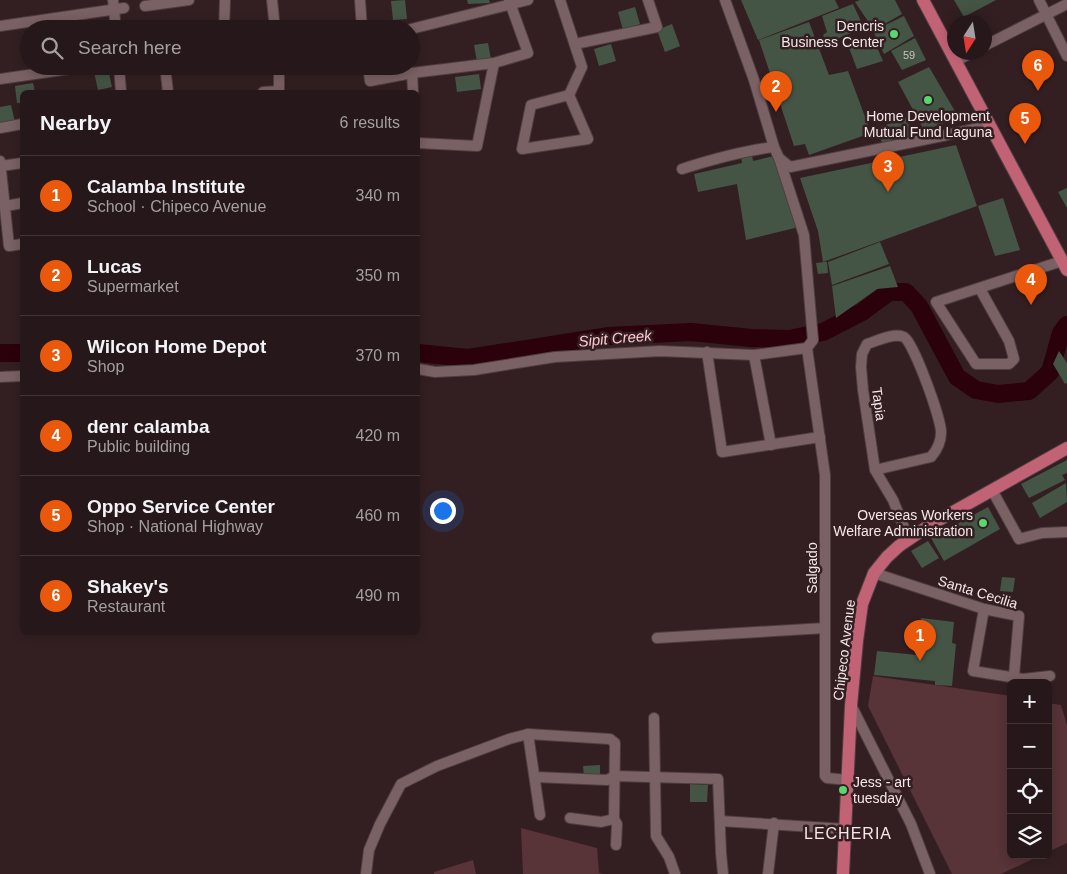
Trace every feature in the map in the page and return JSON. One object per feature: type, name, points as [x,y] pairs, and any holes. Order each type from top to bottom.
[{"type":"main road","points":[[923,0],[1065,266]]},
{"type":"main road","name":"Chipeco Avenue","points":[[843,874],[851,706],[857,641],[862,604],[874,573],[899,546],[930,525],[1067,448]]},
{"type":"street","points":[[145,6],[190,0]]},
{"type":"street","points":[[224,20],[225,0]]},
{"type":"street","points":[[272,0],[274,20]]},
{"type":"street","points":[[360,0],[361,20]]},
{"type":"street","points":[[420,27],[509,2],[528,0]]},
{"type":"street","points":[[560,0],[582,68],[569,95],[588,139],[522,149],[531,105],[569,95]]},
{"type":"street","points":[[575,44],[657,27],[648,0]]},
{"type":"street","name":"Salgado","points":[[725,0],[754,80],[774,147],[804,235],[812,325],[810,344],[825,475],[825,776],[826,778],[848,780]]},
{"type":"street","points":[[1039,0],[1067,56]]},
{"type":"street","points":[[420,72],[494,63],[528,53],[509,2]]},
{"type":"street","points":[[992,42],[1067,4]]},
{"type":"street","points":[[34,20],[118,5],[117,20]]},
{"type":"street","points":[[0,26],[20,22]]},
{"type":"street","points":[[420,143],[477,146],[494,63]]},
{"type":"street","points":[[0,80],[32,75]]},
{"type":"street","points":[[120,75],[121,90]]},
{"type":"street","points":[[166,75],[168,90]]},
{"type":"street","points":[[279,75],[279,90]]},
{"type":"street","points":[[369,75],[370,81],[402,75]]},
{"type":"street","points":[[412,75],[413,90]]},
{"type":"street","points":[[0,128],[20,124]]},
{"type":"street","points":[[779,158],[790,167],[990,125]]},
{"type":"street","points":[[682,169],[703,161],[774,147]]},
{"type":"street","points":[[0,161],[9,246],[20,244]]},
{"type":"street","points":[[1,166],[20,163]]},
{"type":"street","points":[[6,206],[20,203]]},
{"type":"street","points":[[980,289],[1009,341],[1014,359],[1009,364],[976,364],[936,302],[980,289],[1065,266]]},
{"type":"street","name":"Tapia","points":[[875,470],[931,458],[940,443],[942,433],[940,422],[923,374],[905,338],[892,336],[867,344],[861,361],[863,390],[875,470],[893,500],[909,540]]},
{"type":"street","points":[[420,369],[435,372],[474,370],[554,356],[660,351],[754,355],[810,344]]},
{"type":"street","points":[[707,352],[722,452],[820,437]]},
{"type":"street","points":[[754,355],[770,445]]},
{"type":"street","points":[[0,377],[20,376]]},
{"type":"street","points":[[992,490],[1019,540],[1042,533],[1067,532]]},
{"type":"street","name":"Santa Cecilia","points":[[874,573],[984,609],[1019,616],[1014,676]]},
{"type":"street","points":[[984,609],[973,671],[1023,678],[1050,676]]},
{"type":"street","points":[[657,638],[826,628]]},
{"type":"street","points":[[851,706],[911,824],[930,874]]},
{"type":"street","points":[[654,718],[656,836],[669,857],[675,874]]},
{"type":"street","points":[[528,734],[540,815]]},
{"type":"street","points":[[366,874],[369,850],[401,784],[437,766],[509,739],[528,734],[610,739],[615,743],[614,819],[617,824],[616,845]]},
{"type":"street","points":[[535,777],[607,780],[615,776],[718,779],[723,874]]},
{"type":"street","points":[[570,818],[601,822],[614,819]]},
{"type":"street","points":[[720,821],[845,829]]},
{"type":"street","points":[[768,874],[774,823]]},
{"type":"shaded area","points":[[873,676],[1007,695],[1007,859],[1033,859],[1001,874],[952,874],[868,706]]},
{"type":"shaded area","points":[[1052,704],[1061,705],[1067,725],[1067,843],[1052,850]]},
{"type":"shaded area","points":[[521,828],[597,848],[599,873],[604,874],[523,874]]},
{"type":"shaded area","points":[[473,860],[476,874],[434,874],[434,872]]},
{"type":"building","points":[[405,0],[407,19],[393,20],[391,1]]},
{"type":"building","points":[[467,0],[489,0],[490,3],[468,4]]},
{"type":"building","points":[[741,0],[835,0],[839,8],[758,40]]},
{"type":"building","points":[[860,0],[895,0],[902,14],[874,30],[855,2]]},
{"type":"building","points":[[954,0],[996,0],[968,15],[963,15]]},
{"type":"building","points":[[853,4],[864,28],[826,43],[823,35],[827,32],[822,16]]},
{"type":"building","points":[[635,7],[640,24],[623,30],[618,12]]},
{"type":"building","name":"Dencris Business Center","points":[[904,16],[914,36],[884,54],[873,31]]},
{"type":"building","points":[[809,22],[829,75],[848,71],[871,133],[809,155],[805,144],[794,146],[759,40]]},
{"type":"building","points":[[672,24],[680,46],[665,52],[657,30]]},
{"type":"building","points":[[873,38],[883,61],[857,69],[849,48]]},
{"type":"building","points":[[915,38],[926,60],[902,70],[891,51]]},
{"type":"building","points":[[488,43],[491,59],[477,62],[474,45]]},
{"type":"building","points":[[611,44],[616,61],[599,66],[594,49]]},
{"type":"building","name":"Home Development Mutual Fund Laguna","points":[[929,67],[959,118],[924,130],[898,82]]},
{"type":"building","points":[[479,74],[481,89],[457,92],[455,77]]},
{"type":"building","points":[[95,75],[109,75],[112,87],[98,90]]},
{"type":"building","points":[[33,83],[35,90],[20,90],[20,103],[17,103],[15,86]]},
{"type":"building","points":[[11,105],[15,122],[0,125],[0,107]]},
{"type":"building","points":[[906,118],[913,136],[882,143],[877,128]]},
{"type":"building","points":[[956,145],[977,206],[823,262],[818,231],[800,178]]},
{"type":"building","points":[[752,155],[753,161],[774,156],[799,227],[746,240],[737,184],[698,192],[694,174],[742,163],[741,156]]},
{"type":"building","points":[[1067,188],[1067,208],[1058,192]]},
{"type":"building","points":[[1003,198],[1020,250],[995,256],[978,206]]},
{"type":"building","points":[[880,242],[889,264],[832,285],[828,262]]},
{"type":"building","points":[[827,262],[828,273],[818,274],[816,263]]},
{"type":"building","points":[[890,266],[898,287],[877,289],[836,318],[832,286]]},
{"type":"building","points":[[1059,351],[1067,363],[1067,383],[1065,384],[1053,364]]},
{"type":"building","points":[[1067,460],[1067,473],[1062,475],[1065,480],[1029,498],[1021,484]]},
{"type":"building","points":[[1066,483],[1067,502],[1040,518],[1032,503]]},
{"type":"building","points":[[988,507],[1000,529],[944,561],[931,538]]},
{"type":"building","points":[[928,541],[939,558],[922,568],[911,551]]},
{"type":"building","points":[[1002,577],[1015,578],[1013,592],[1000,591]]},
{"type":"building","points":[[921,618],[954,622],[952,643],[956,644],[952,686],[935,685],[935,681],[874,675],[877,651],[917,655]]},
{"type":"building","points":[[600,765],[600,777],[584,777],[583,766]]},
{"type":"building","points":[[690,784],[708,785],[707,802],[690,802]]},
{"type":"waterway","name":"Sipit Creek","points":[[420,353],[468,358],[609,336],[691,332],[751,338],[789,339],[823,332],[862,312],[889,292],[906,292],[919,306],[957,377],[976,390],[998,394],[1029,391],[1050,372],[1061,333],[1067,325]]},
{"type":"waterway","name":"Sipit Creek","points":[[0,353],[20,353]]},
{"type":"place","name":"Dencris Business Center","points":[[894,34]]},
{"type":"place","name":"Shakey's","points":[[1038,91]]},
{"type":"place","name":"Home Development Mutual Fund Laguna","points":[[928,100]]},
{"type":"place","name":"Lucas","points":[[776,112]]},
{"type":"place","name":"Oppo Service Center","points":[[1025,144]]},
{"type":"place","name":"Wilcon Home Depot","points":[[888,192]]},
{"type":"place","name":"denr calamba","points":[[1031,305]]},
{"type":"place","name":"Overseas Workers Welfare Administration","points":[[983,523]]},
{"type":"place","name":"Calamba Institute","points":[[920,661]]},
{"type":"place","name":"Jess - art tuesday","points":[[843,790]]},
{"type":"district","name":"LECHERIA","points":[[848,833]]}]
